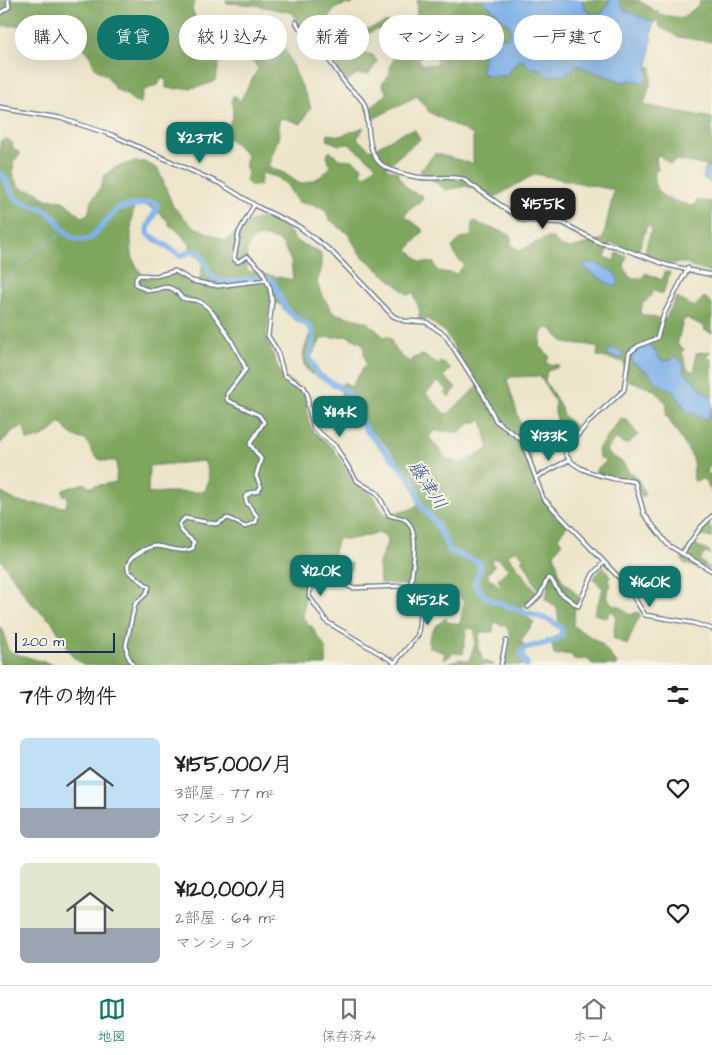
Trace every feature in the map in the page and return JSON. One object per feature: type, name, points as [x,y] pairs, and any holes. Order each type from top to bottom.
[{"type":"street","points":[[0,13],[8,7],[8,0]]},
{"type":"street","points":[[296,22],[303,36],[329,60],[344,83],[363,101],[370,143],[378,160],[384,166],[420,178],[453,176],[463,179],[522,220],[563,223],[600,243],[615,246],[667,265],[712,274]]},
{"type":"street","points":[[0,108],[60,118],[112,134],[221,184],[254,205],[298,226],[331,251],[393,316],[404,321],[426,322],[445,335],[483,394],[496,421],[522,440],[537,477],[543,498],[626,586],[644,615],[693,623],[712,629]]},
{"type":"street","points":[[254,205],[239,232],[234,259],[238,262],[247,256],[260,266],[272,301],[268,336],[277,350],[284,375],[304,386],[308,396],[308,406],[314,428],[335,446],[357,481],[377,493],[389,515],[403,518],[411,526],[415,539],[410,588]]},
{"type":"street","points":[[688,268],[664,314],[659,335],[629,353],[624,390],[588,422],[565,450],[569,460],[612,479],[635,482],[644,514],[668,545],[712,571]]},
{"type":"street","points":[[133,665],[126,645],[136,604],[146,594],[149,587],[129,572],[128,562],[153,547],[187,550],[193,548],[194,542],[184,535],[179,527],[179,524],[185,518],[216,524],[228,518],[245,526],[256,522],[257,516],[247,503],[245,497],[250,493],[258,491],[261,486],[256,476],[261,459],[250,444],[264,422],[259,415],[227,400],[227,394],[246,369],[225,329],[213,313],[197,301],[182,298],[174,288],[150,291],[139,287],[136,284],[136,279],[139,275],[156,276],[174,271],[192,281],[218,286],[266,280]]},
{"type":"street","points":[[537,477],[569,460]]},
{"type":"street","points":[[682,554],[700,528],[712,516]]},
{"type":"street","points":[[528,607],[540,595],[548,578],[551,578],[567,599],[578,606],[593,574],[603,563]]},
{"type":"street","points":[[333,578],[352,588],[402,586],[417,591],[420,611],[418,632],[413,642],[394,664],[327,622],[309,596],[308,590],[333,578]]},
{"type":"street","points":[[501,665],[506,641]]},
{"type":"green space","points":[[0,0],[196,0],[192,9],[194,15],[179,15],[179,60],[219,60],[219,65],[215,81],[197,87],[184,89],[166,88],[166,80],[161,78],[159,84],[143,91],[141,102],[138,104],[124,93],[115,89],[108,77],[95,68],[87,52],[87,15],[15,15],[15,26],[0,26]]},
{"type":"green space","points":[[226,0],[357,0],[350,6],[347,4],[336,8],[330,15],[297,15],[297,21],[293,13],[256,5],[226,3]]},
{"type":"green space","points":[[417,0],[482,0],[498,15],[417,15]]},
{"type":"green space","points":[[582,0],[610,0],[603,13],[591,14],[586,11]]},
{"type":"green space","points":[[619,0],[638,0],[662,15],[682,18],[698,6],[701,0],[712,0],[712,42],[678,37],[660,27],[658,21],[653,22],[624,10]]},
{"type":"green space","points":[[504,20],[510,26],[510,31],[504,40]]},
{"type":"green space","points":[[379,25],[379,29],[369,33],[369,29]]},
{"type":"green space","points":[[287,53],[311,107],[301,124],[283,118],[279,120],[279,136],[268,167],[284,173],[300,184],[309,182],[327,171],[330,167],[327,156],[329,152],[332,152],[339,159],[352,160],[362,167],[361,173],[365,176],[376,165],[349,144],[339,145],[327,140],[328,134],[340,136],[364,127],[357,139],[371,150],[404,132],[415,130],[420,139],[385,168],[398,172],[407,188],[423,196],[420,202],[409,210],[405,216],[422,229],[422,233],[408,249],[420,262],[434,263],[437,271],[457,274],[464,265],[456,257],[452,247],[461,238],[472,236],[472,223],[475,221],[511,236],[511,245],[520,251],[546,238],[553,238],[561,247],[571,248],[603,239],[614,190],[535,174],[495,197],[466,186],[446,190],[420,171],[435,153],[473,164],[473,135],[429,112],[417,96],[371,120],[368,109],[387,94],[382,84],[390,73],[390,66],[393,60],[419,60],[424,65],[438,64],[436,60],[483,60],[481,72],[487,75],[506,76],[517,61],[522,60],[549,74],[562,74],[577,65],[644,82],[648,67],[652,67],[651,81],[644,105],[712,118],[712,167],[677,160],[670,164],[659,155],[656,158],[658,170],[655,170],[655,180],[659,192],[669,199],[691,206],[695,205],[697,200],[712,202],[712,273],[691,267],[688,263],[667,263],[644,255],[652,226],[647,226],[638,252],[610,243],[605,257],[614,261],[617,253],[627,257],[624,266],[629,277],[641,279],[646,273],[662,280],[665,272],[670,272],[663,294],[653,291],[651,297],[649,296],[646,302],[643,302],[640,314],[665,320],[676,297],[694,307],[704,297],[712,303],[712,333],[704,330],[705,327],[687,318],[683,321],[677,344],[684,349],[682,352],[687,368],[692,372],[695,369],[696,353],[710,351],[707,357],[712,360],[712,399],[685,373],[683,366],[634,350],[631,361],[674,392],[686,410],[707,420],[712,406],[712,461],[707,472],[712,476],[712,493],[704,479],[694,481],[693,458],[666,415],[667,404],[654,390],[628,380],[623,362],[597,356],[598,348],[582,344],[568,344],[558,337],[552,329],[547,328],[541,334],[540,346],[549,356],[546,364],[559,365],[557,368],[547,371],[545,381],[560,405],[563,415],[579,430],[567,445],[555,413],[555,402],[540,376],[511,377],[507,380],[532,461],[528,464],[540,497],[568,525],[558,537],[562,544],[554,553],[561,579],[580,597],[575,608],[573,626],[601,643],[618,665],[594,665],[587,659],[575,660],[570,654],[554,655],[551,639],[560,633],[557,607],[545,599],[548,589],[547,584],[544,583],[540,590],[538,589],[527,567],[521,560],[524,557],[515,550],[508,555],[537,593],[523,607],[523,614],[534,622],[520,642],[524,644],[520,655],[525,665],[503,665],[509,654],[511,637],[506,626],[494,622],[493,632],[480,632],[478,652],[481,652],[482,660],[495,665],[451,665],[448,663],[460,659],[469,661],[475,644],[475,629],[467,628],[463,654],[453,653],[446,659],[443,658],[445,653],[429,647],[429,638],[436,626],[446,618],[447,622],[460,624],[464,603],[459,594],[380,583],[379,563],[388,540],[382,533],[377,533],[350,539],[338,538],[331,563],[341,560],[352,564],[351,570],[346,573],[349,584],[365,584],[365,586],[353,587],[327,576],[309,584],[305,590],[303,620],[307,620],[307,625],[312,626],[325,647],[326,665],[84,665],[72,656],[52,622],[29,601],[0,558],[0,492],[18,502],[66,507],[68,496],[63,495],[63,490],[84,483],[90,487],[116,482],[117,461],[105,461],[95,456],[87,441],[69,432],[61,422],[46,435],[32,440],[27,440],[24,427],[14,430],[0,444],[0,141],[7,139],[12,142],[13,148],[21,154],[13,162],[14,178],[19,186],[25,190],[33,190],[46,199],[63,201],[82,217],[88,214],[92,200],[101,187],[104,176],[114,168],[133,162],[145,162],[158,169],[173,206],[192,226],[226,241],[243,226],[256,220],[269,220],[284,227],[297,241],[321,254],[321,271],[317,282],[333,313],[367,322],[385,338],[387,336],[391,339],[398,353],[408,361],[412,362],[413,358],[423,355],[438,365],[441,362],[451,368],[444,376],[456,388],[449,397],[445,393],[448,390],[438,382],[426,393],[445,414],[449,413],[478,386],[444,331],[427,319],[418,320],[420,311],[413,293],[408,295],[360,254],[348,234],[329,219],[326,211],[321,207],[297,202],[287,185],[277,177],[262,173],[260,185],[251,186],[246,181],[248,173],[245,166],[247,155],[227,137],[225,130],[233,117],[232,98],[234,95],[240,101],[258,69],[254,62],[250,60],[287,60]],"holes":[[[136,203],[141,203],[154,209],[191,245],[188,250],[198,257],[202,264],[199,284],[174,272],[151,278],[142,276],[132,253],[131,230]],[[262,236],[278,240],[291,261],[293,280],[248,271],[247,249],[252,240]],[[584,265],[599,265],[614,273],[615,287],[588,271]],[[270,302],[282,305],[293,311],[311,327],[303,358],[306,369],[312,375],[315,366],[311,357],[322,338],[348,336],[363,344],[366,364],[351,387],[344,382],[340,387],[345,407],[350,417],[372,431],[390,449],[412,480],[421,501],[405,511],[387,515],[369,491],[356,484],[332,447],[314,432],[309,423],[305,394],[302,389],[281,375],[266,337]],[[482,420],[489,449],[459,464],[446,458],[429,437],[433,431],[460,432],[469,424]],[[204,461],[207,469],[208,484],[204,492],[148,494],[149,466]],[[498,559],[508,569],[497,580],[501,583],[499,586],[487,576],[494,566],[491,561]]]},
{"type":"green space","points":[[369,54],[373,55],[377,62],[369,74],[356,74],[346,82],[330,60],[369,60]]},
{"type":"green space","points":[[621,418],[628,421],[638,435],[627,444],[615,438],[606,451],[622,462],[628,472],[637,478],[645,494],[642,498],[636,483],[596,472],[596,469],[604,464],[605,460],[599,457],[598,449]]},
{"type":"green space","points":[[707,523],[712,529],[712,538],[702,536],[699,531]]},
{"type":"green space","points":[[692,543],[709,551],[710,554],[705,553],[700,560],[711,570],[702,566],[697,568],[684,563],[681,558]]},
{"type":"green space","points":[[603,566],[608,572],[607,575],[611,577],[608,580],[611,584],[606,597],[614,606],[619,606],[630,615],[638,612],[641,616],[627,645],[613,638],[616,614],[610,611],[607,618],[594,614],[603,589],[593,578]]},
{"type":"green space","points":[[0,627],[3,630],[10,652],[54,665],[0,665]]},
{"type":"water","points":[[482,0],[582,0],[586,11],[591,14],[603,13],[610,0],[619,0],[624,10],[653,22],[647,77],[644,82],[631,80],[623,82],[577,65],[565,75],[547,76],[541,69],[530,67],[522,60],[517,61],[505,76],[487,75],[481,72],[483,60],[504,60],[504,38],[508,38],[511,33],[510,26],[504,20],[504,15],[498,15]]},
{"type":"water","points":[[708,166],[712,167],[712,184],[703,178],[705,169]]},
{"type":"water","points":[[585,263],[595,263],[614,272],[619,283],[615,287],[588,271],[584,265]]},
{"type":"water","points":[[648,345],[653,348],[663,361],[670,360],[675,356],[684,364],[683,371],[712,399],[707,420],[686,410],[674,392],[656,382],[648,372],[631,361],[634,350]]},
{"type":"water","points":[[610,348],[624,353],[623,358],[611,356],[607,353]]},
{"type":"waterway","name":"藤津川","points":[[0,174],[4,177],[14,197],[21,202],[47,211],[65,232],[75,239],[91,238],[118,208],[152,202],[157,205],[148,226],[148,234],[181,256],[192,251],[199,252],[210,274],[226,282],[258,279],[266,279],[273,282],[285,307],[311,329],[313,335],[309,357],[317,374],[347,392],[366,430],[409,476],[416,489],[420,504],[437,525],[450,551],[480,563],[480,570],[475,581],[479,591],[500,604],[542,617],[562,629],[562,635],[556,640],[523,649],[521,655],[527,665]]},
{"type":"waterway","points":[[0,287],[38,248],[64,233]]}]
